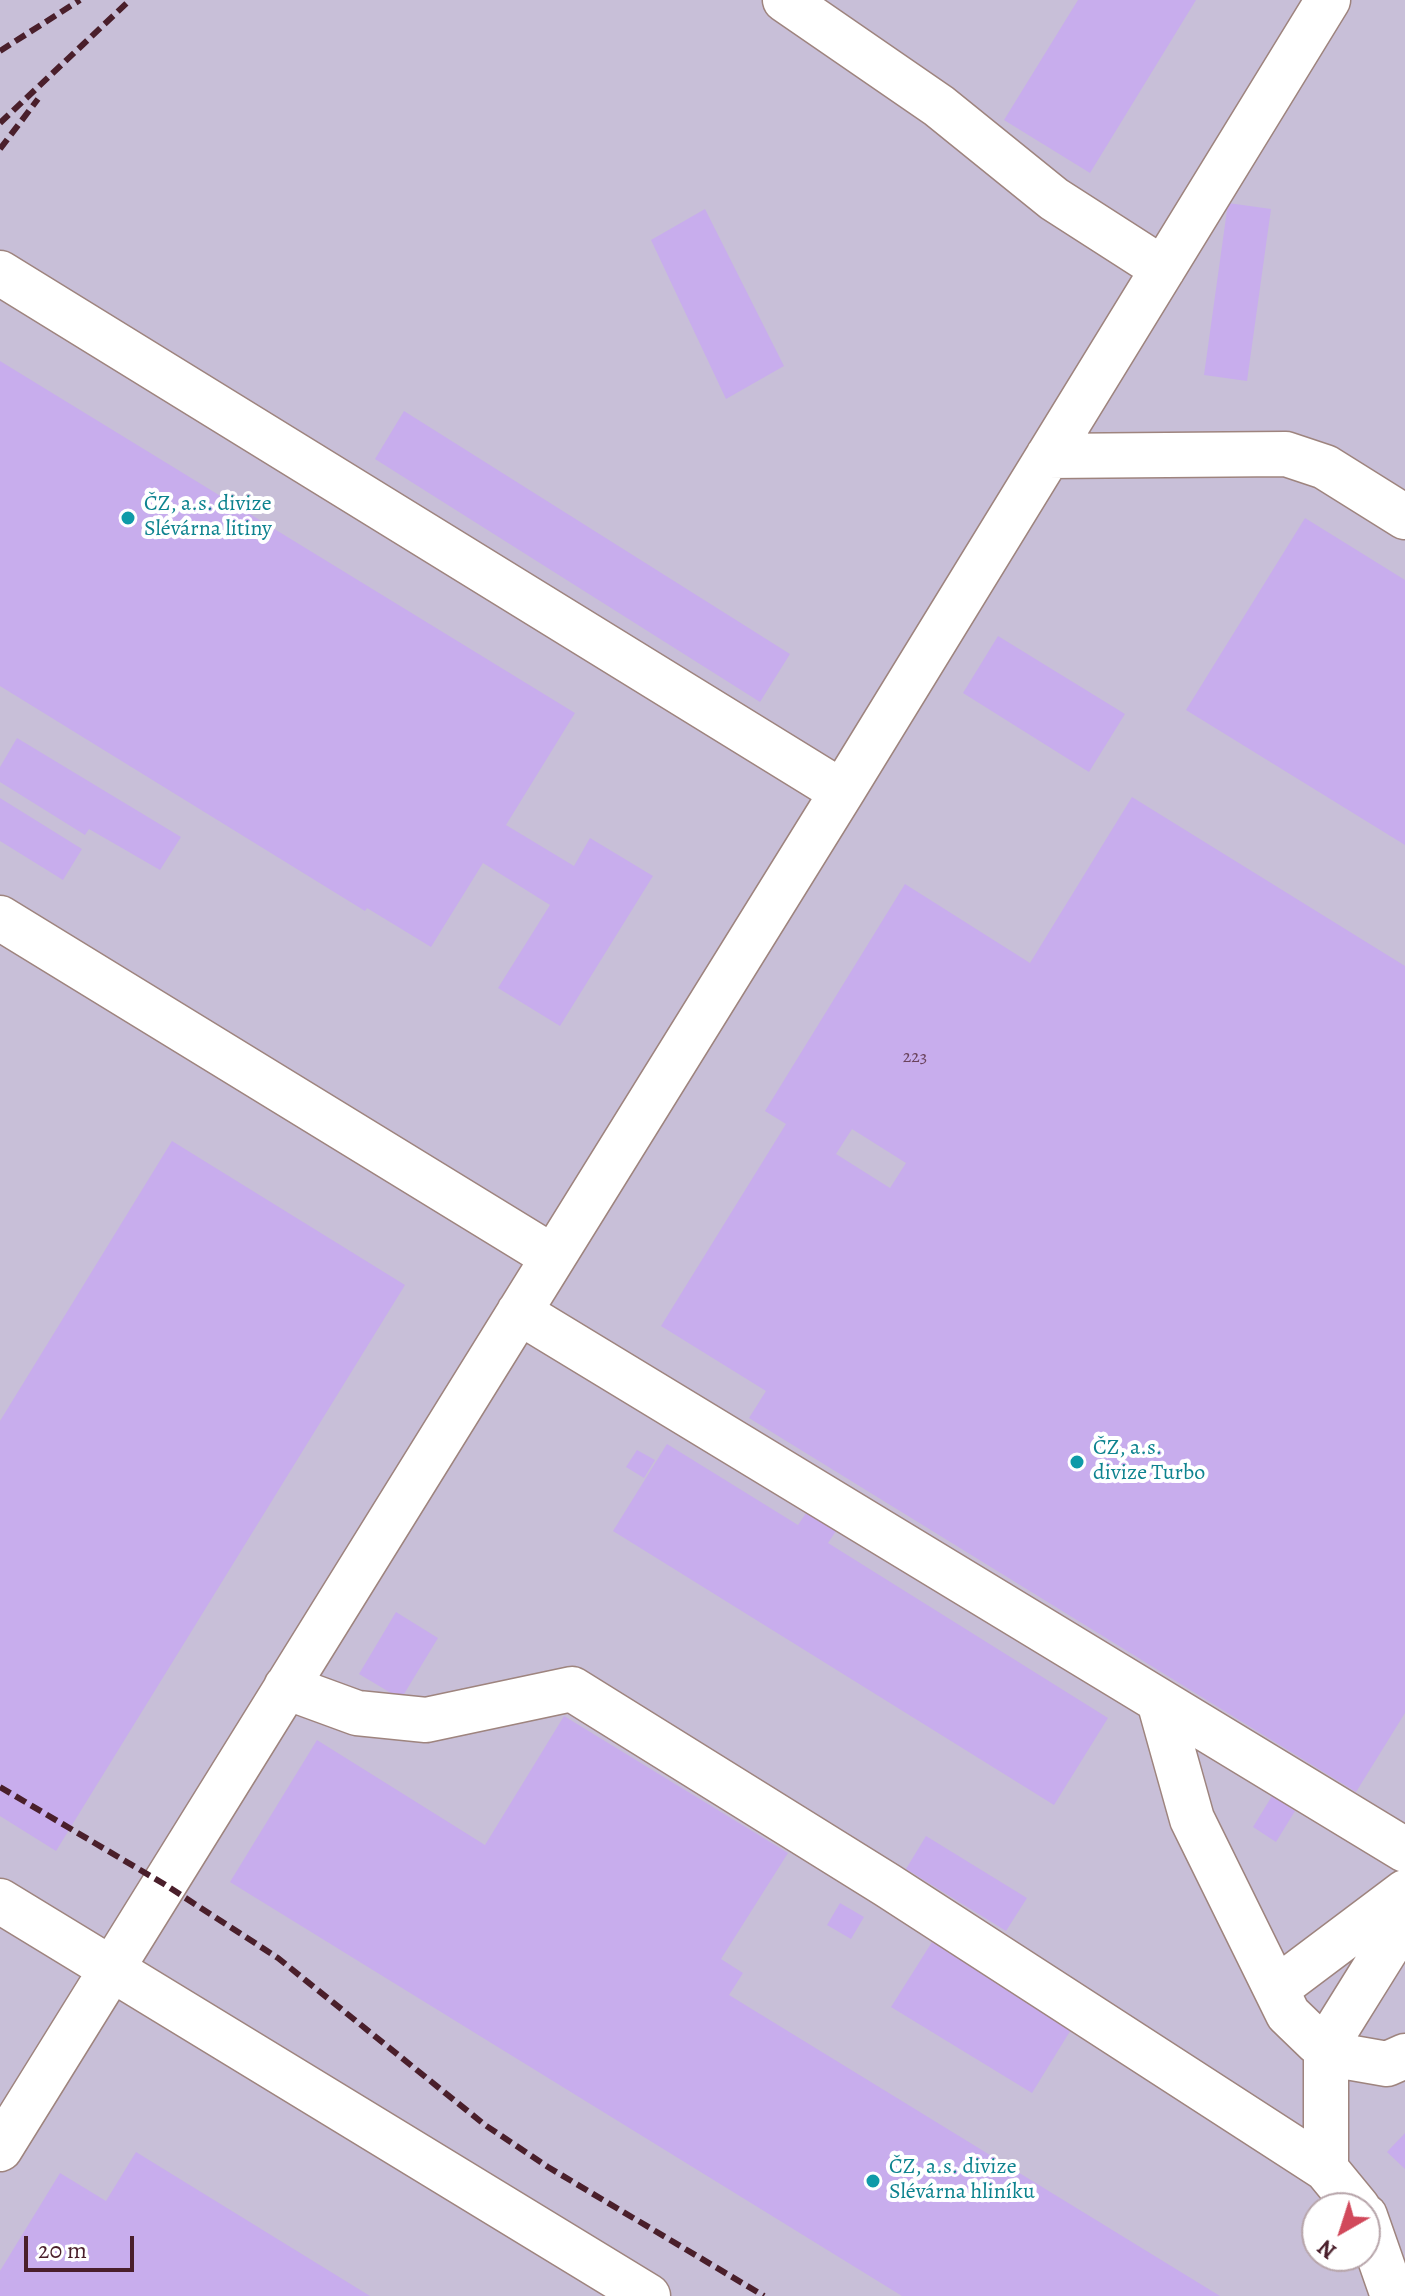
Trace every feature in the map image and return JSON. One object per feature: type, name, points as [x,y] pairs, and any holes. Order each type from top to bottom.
[{"type":"lane","points":[[785,0],[939,106],[1054,199],[1163,269]]},
{"type":"lane","points":[[0,2149],[842,792],[1328,0]]},
{"type":"lane","points":[[0,273],[842,792]]},
{"type":"lane","points":[[1048,456],[1286,454],[1325,467],[1405,517]]},
{"type":"lane","points":[[0,918],[553,1257]]},
{"type":"lane","points":[[519,1312],[1405,1850]]},
{"type":"lane","points":[[286,1687],[357,1713],[426,1720],[572,1689],[887,1885],[1326,2169],[1345,2192]]},
{"type":"lane","points":[[1159,1701],[1192,1819],[1288,2014],[1317,2042],[1347,2057],[1387,2064],[1405,2056]]},
{"type":"lane","points":[[1276,1989],[1405,1892]]},
{"type":"lane","points":[[0,1901],[648,2296]]},
{"type":"lane","points":[[1326,2169],[1326,2046],[1405,1919]]},
{"type":"lane","points":[[1383,2240],[1393,2296]]},
{"type":"shaded area","points":[[0,0],[1405,0],[1405,2296],[0,2296]]},
{"type":"building","points":[[1078,0],[1196,0],[1090,173],[1004,120]]},
{"type":"building","points":[[1228,203],[1271,209],[1247,381],[1204,375]]},
{"type":"building","points":[[705,209],[784,366],[726,399],[651,240]]},
{"type":"building","name":"ČZ, a.s. divize Slévárna litiny","points":[[0,361],[575,713],[506,825],[574,866],[590,838],[653,876],[560,1026],[498,988],[550,905],[483,863],[431,947],[367,908],[365,911],[0,686]]},
{"type":"building","points":[[404,411],[790,654],[760,702],[375,459]]},
{"type":"building","points":[[1305,518],[1405,580],[1405,845],[1186,710]]},
{"type":"building","points":[[998,636],[1125,714],[1089,772],[963,693]]},
{"type":"building","points":[[17,738],[181,837],[160,870],[89,829],[85,835],[0,782],[0,767]]},
{"type":"building","points":[[1132,797],[1405,966],[1405,1713],[1356,1792],[749,1418],[766,1391],[661,1326],[786,1124],[765,1111],[905,884],[1030,963]],"holes":[[[852,1129],[906,1163],[890,1188],[836,1154]]]},
{"type":"building","points":[[0,798],[82,849],[63,880],[0,841]]},
{"type":"building","points":[[172,1141],[405,1285],[56,1851],[0,1816],[0,1421]]},
{"type":"building","points":[[667,1444],[798,1525],[806,1513],[836,1531],[828,1543],[1108,1718],[1054,1805],[613,1531]]},
{"type":"building","points":[[637,1450],[655,1460],[644,1478],[626,1467]]},
{"type":"building","points":[[396,1612],[438,1638],[401,1699],[359,1674]]},
{"type":"building","points":[[564,1716],[788,1853],[721,1959],[743,1973],[729,1995],[1220,2296],[902,2296],[230,1882],[317,1740],[485,1845]]},
{"type":"building","points":[[1272,1796],[1295,1811],[1276,1842],[1253,1827]]},
{"type":"building","points":[[926,1836],[1027,1898],[1006,1931],[906,1869]]},
{"type":"building","points":[[840,1903],[864,1917],[851,1939],[827,1925]]},
{"type":"building","points":[[932,1942],[1072,2028],[1032,2093],[891,2007]]},
{"type":"building","points":[[1405,2133],[1405,2169],[1387,2152]]},
{"type":"building","points":[[136,2152],[370,2296],[0,2296],[0,2271],[60,2173],[106,2201]]},
{"type":"railway","points":[[0,51],[80,0]]},
{"type":"railway","points":[[0,123],[130,0]]},
{"type":"railway","points":[[0,149],[38,99]]},
{"type":"railway","points":[[0,1787],[164,1884],[278,1958],[485,2125],[548,2167],[764,2296]]},
{"type":"place","name":"ČZ, a.s. divize Slévárna litiny","points":[[128,518]]},
{"type":"place","name":"ČZ, a.s. divize Turbo","points":[[1077,1462]]},
{"type":"place","name":"ČZ, a.s. divize Slévárna hliníku","points":[[873,2181]]}]
